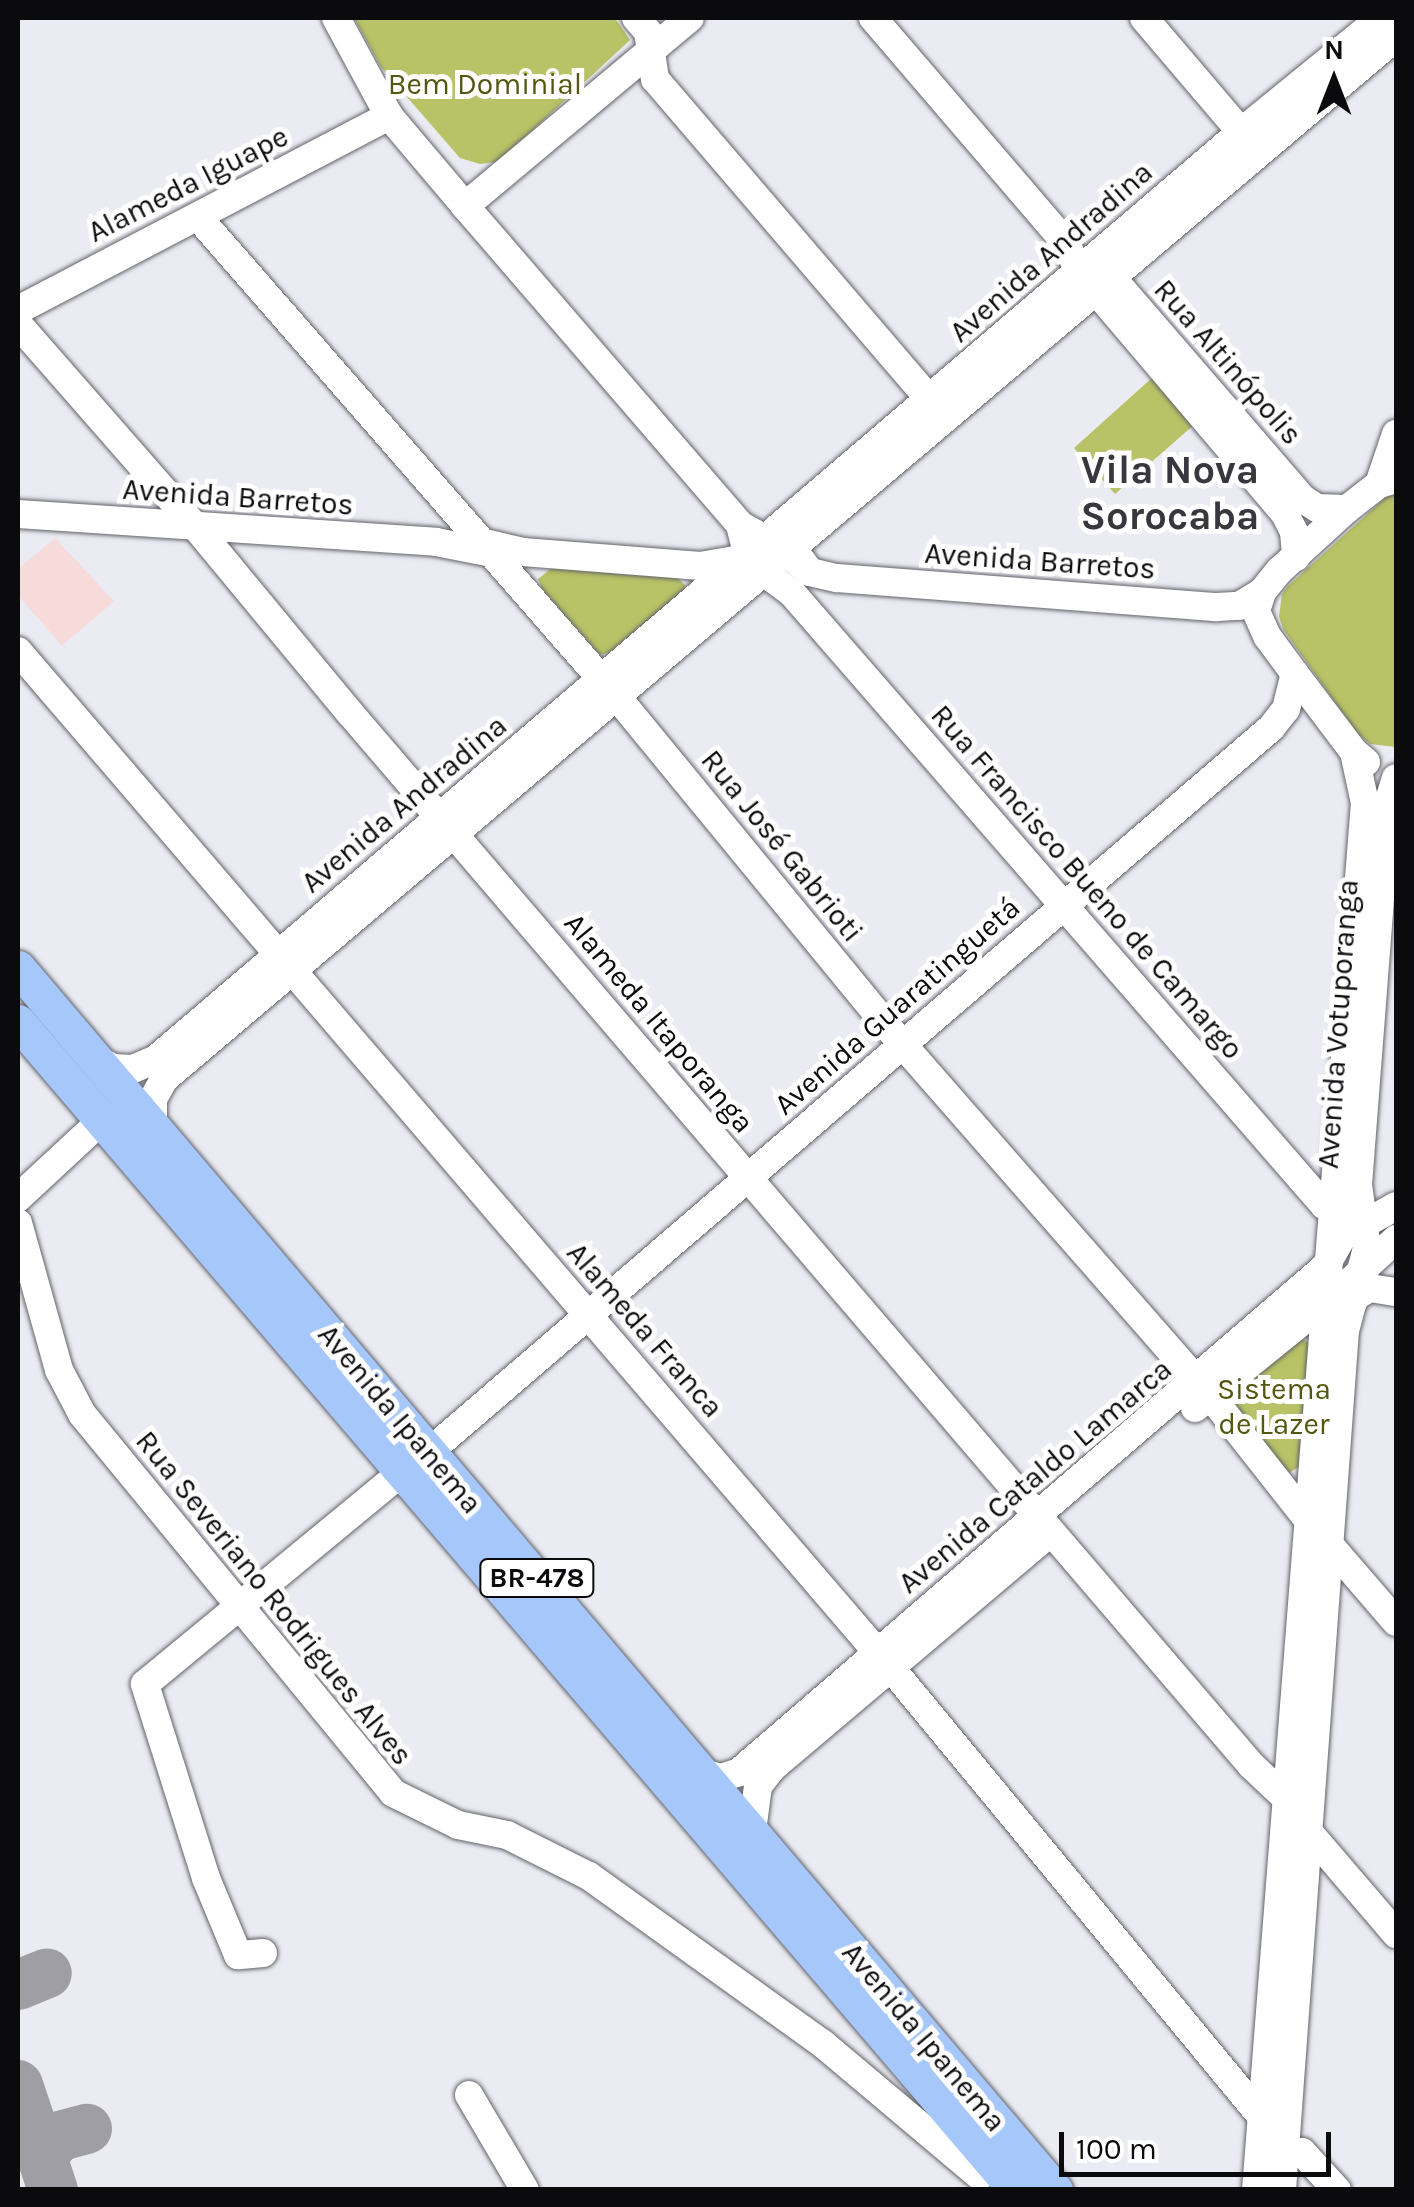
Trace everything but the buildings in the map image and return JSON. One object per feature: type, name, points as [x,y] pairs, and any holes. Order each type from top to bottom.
[{"type":"main road","name":"Avenida Ipanema","points":[[18,968],[153,1128],[416,1461],[869,2015],[989,2180]]},
{"type":"main road","name":"Avenida Ipanema","points":[[18,1022],[102,1120],[703,1773],[934,2052],[1055,2190]]},
{"type":"street","name":"Rua Francisco Bueno de Camargo","points":[[336,18],[389,116],[763,549],[784,586],[1331,1212],[1367,1226]]},
{"type":"street","points":[[636,18],[648,32],[655,79],[929,400]]},
{"type":"street","points":[[465,206],[690,18]]},
{"type":"street","name":"Rua Altinópolis","points":[[873,18],[1065,242],[1303,499],[1317,508],[1347,510]]},
{"type":"street","points":[[1144,18],[1241,132]]},
{"type":"street","name":"Avenida Andradina","points":[[763,549],[1095,274],[1241,132],[1381,18]]},
{"type":"street","name":"Avenida Andradina","points":[[153,1128],[153,1100],[164,1079],[286,964],[609,688],[929,400],[1396,37]]},
{"type":"street","name":"Alameda Iguape","points":[[18,310],[389,116]]},
{"type":"street","name":"Rua José Gabrioti","points":[[198,217],[609,688],[903,1045],[1203,1388],[1309,1521]]},
{"type":"street","name":"Rua Altinópolis","points":[[1095,274],[1285,514],[1294,532],[1296,556]]},
{"type":"street","name":"Alameda Itaporanga","points":[[18,324],[226,562],[1396,1934]]},
{"type":"street","points":[[1396,434],[1388,481],[1347,510],[1296,556],[1262,592],[1256,610],[1260,624],[1354,752],[1368,763],[1396,766]]},
{"type":"street","name":"Avenida Barretos","points":[[103,520],[142,509],[155,482]]},
{"type":"street","name":"Avenida Barretos","points":[[18,514],[436,542],[700,566],[763,549],[824,575],[1217,607],[1240,606],[1262,592]]},
{"type":"street","points":[[226,562],[228,540],[244,530]]},
{"type":"street","points":[[521,587],[525,570],[541,554]]},
{"type":"street","points":[[808,610],[809,593],[824,575]]},
{"type":"street","name":"Alameda Franca","points":[[18,651],[884,1661],[1261,2116]]},
{"type":"street","name":"Avenida Guaratinguetá","points":[[263,1953],[238,1955],[206,1878],[145,1684],[416,1461],[1272,728],[1286,709],[1295,674]]},
{"type":"street","points":[[1272,728],[1306,720],[1336,729]]},
{"type":"street","name":"Avenida Votuporanga","points":[[1256,2190],[1266,2052],[1328,1542],[1337,1288],[1331,1212],[1365,803],[1354,752]]},
{"type":"street","name":"Avenida Votuporanga","points":[[1282,2190],[1304,1876],[1294,1817],[1292,1748],[1321,1341],[1337,1288],[1367,1248],[1367,1226],[1359,1196],[1387,807],[1396,778]]},
{"type":"street","name":"Avenida Andradina","points":[[92,1057],[113,1068],[133,1070],[156,1059],[286,964]]},
{"type":"street","points":[[18,1198],[102,1120]]},
{"type":"street","points":[[1302,1178],[1323,1177],[1336,1161]]},
{"type":"street","points":[[1359,1196],[1372,1207],[1396,1206]]},
{"type":"street","points":[[1367,1226],[1396,1206]]},
{"type":"street","points":[[18,1222],[18,1236]]},
{"type":"street","name":"Rua Severiano Rodrigues Alves","points":[[18,1236],[59,1370],[82,1414],[393,1793],[458,1825],[506,1835],[589,1876],[823,2044],[989,2180]]},
{"type":"street","name":"Avenida Cataldo Lamarca","points":[[1203,1388],[1292,1330],[1396,1238]]},
{"type":"street","points":[[1337,1288],[1382,1280],[1396,1292]]},
{"type":"street","name":"Avenida Cataldo Lamarca","points":[[703,1773],[721,1778],[740,1772],[884,1661],[1203,1388],[1337,1288]]},
{"type":"street","points":[[1292,1330],[1308,1326],[1321,1341]]},
{"type":"street","points":[[1328,1542],[1396,1622]]},
{"type":"street","points":[[1324,1591],[1337,1578],[1363,1583]]},
{"type":"street","name":"Avenida Cataldo Lamarca","points":[[752,1831],[758,1786],[884,1661]]},
{"type":"street","points":[[1251,1765],[1276,1761],[1292,1748]]},
{"type":"street","points":[[1304,1876],[1316,1865],[1339,1867]]},
{"type":"street","points":[[823,2044],[869,2015]]},
{"type":"street","points":[[1216,2058],[1240,2067],[1252,2066],[1266,2052]]},
{"type":"street","points":[[469,2095],[525,2190]]},
{"type":"street","points":[[1258,2159],[1284,2149],[1311,2160],[1336,2190]]},
{"type":"shaded area","points":[[55,538],[114,601],[62,646],[18,595],[18,569]]},
{"type":"green space","name":"Bem Dominial","points":[[354,18],[615,18],[630,40],[509,152],[495,162],[480,164],[460,158],[381,67]]},
{"type":"green space","points":[[1153,377],[1195,424],[1115,494],[1074,448]]},
{"type":"green space","points":[[1396,493],[1396,747],[1370,744],[1357,733],[1283,629],[1279,616],[1282,594],[1288,586],[1386,497]]},
{"type":"green space","points":[[554,566],[674,575],[685,585],[683,596],[622,649],[600,655],[542,589],[538,579]]},
{"type":"green space","name":"Sistema de Lazer","points":[[1299,1337],[1312,1345],[1303,1465],[1288,1473],[1234,1405],[1236,1395]]},
{"type":"taxiway","points":[[18,1985],[47,1973]]},
{"type":"taxiway","points":[[18,2085],[53,2190]]},
{"type":"taxiway","points":[[44,2162],[48,2148],[60,2136],[87,2129]]},
{"type":"district","name":"Vila Nova Sorocaba","points":[[1170,493]]}]
